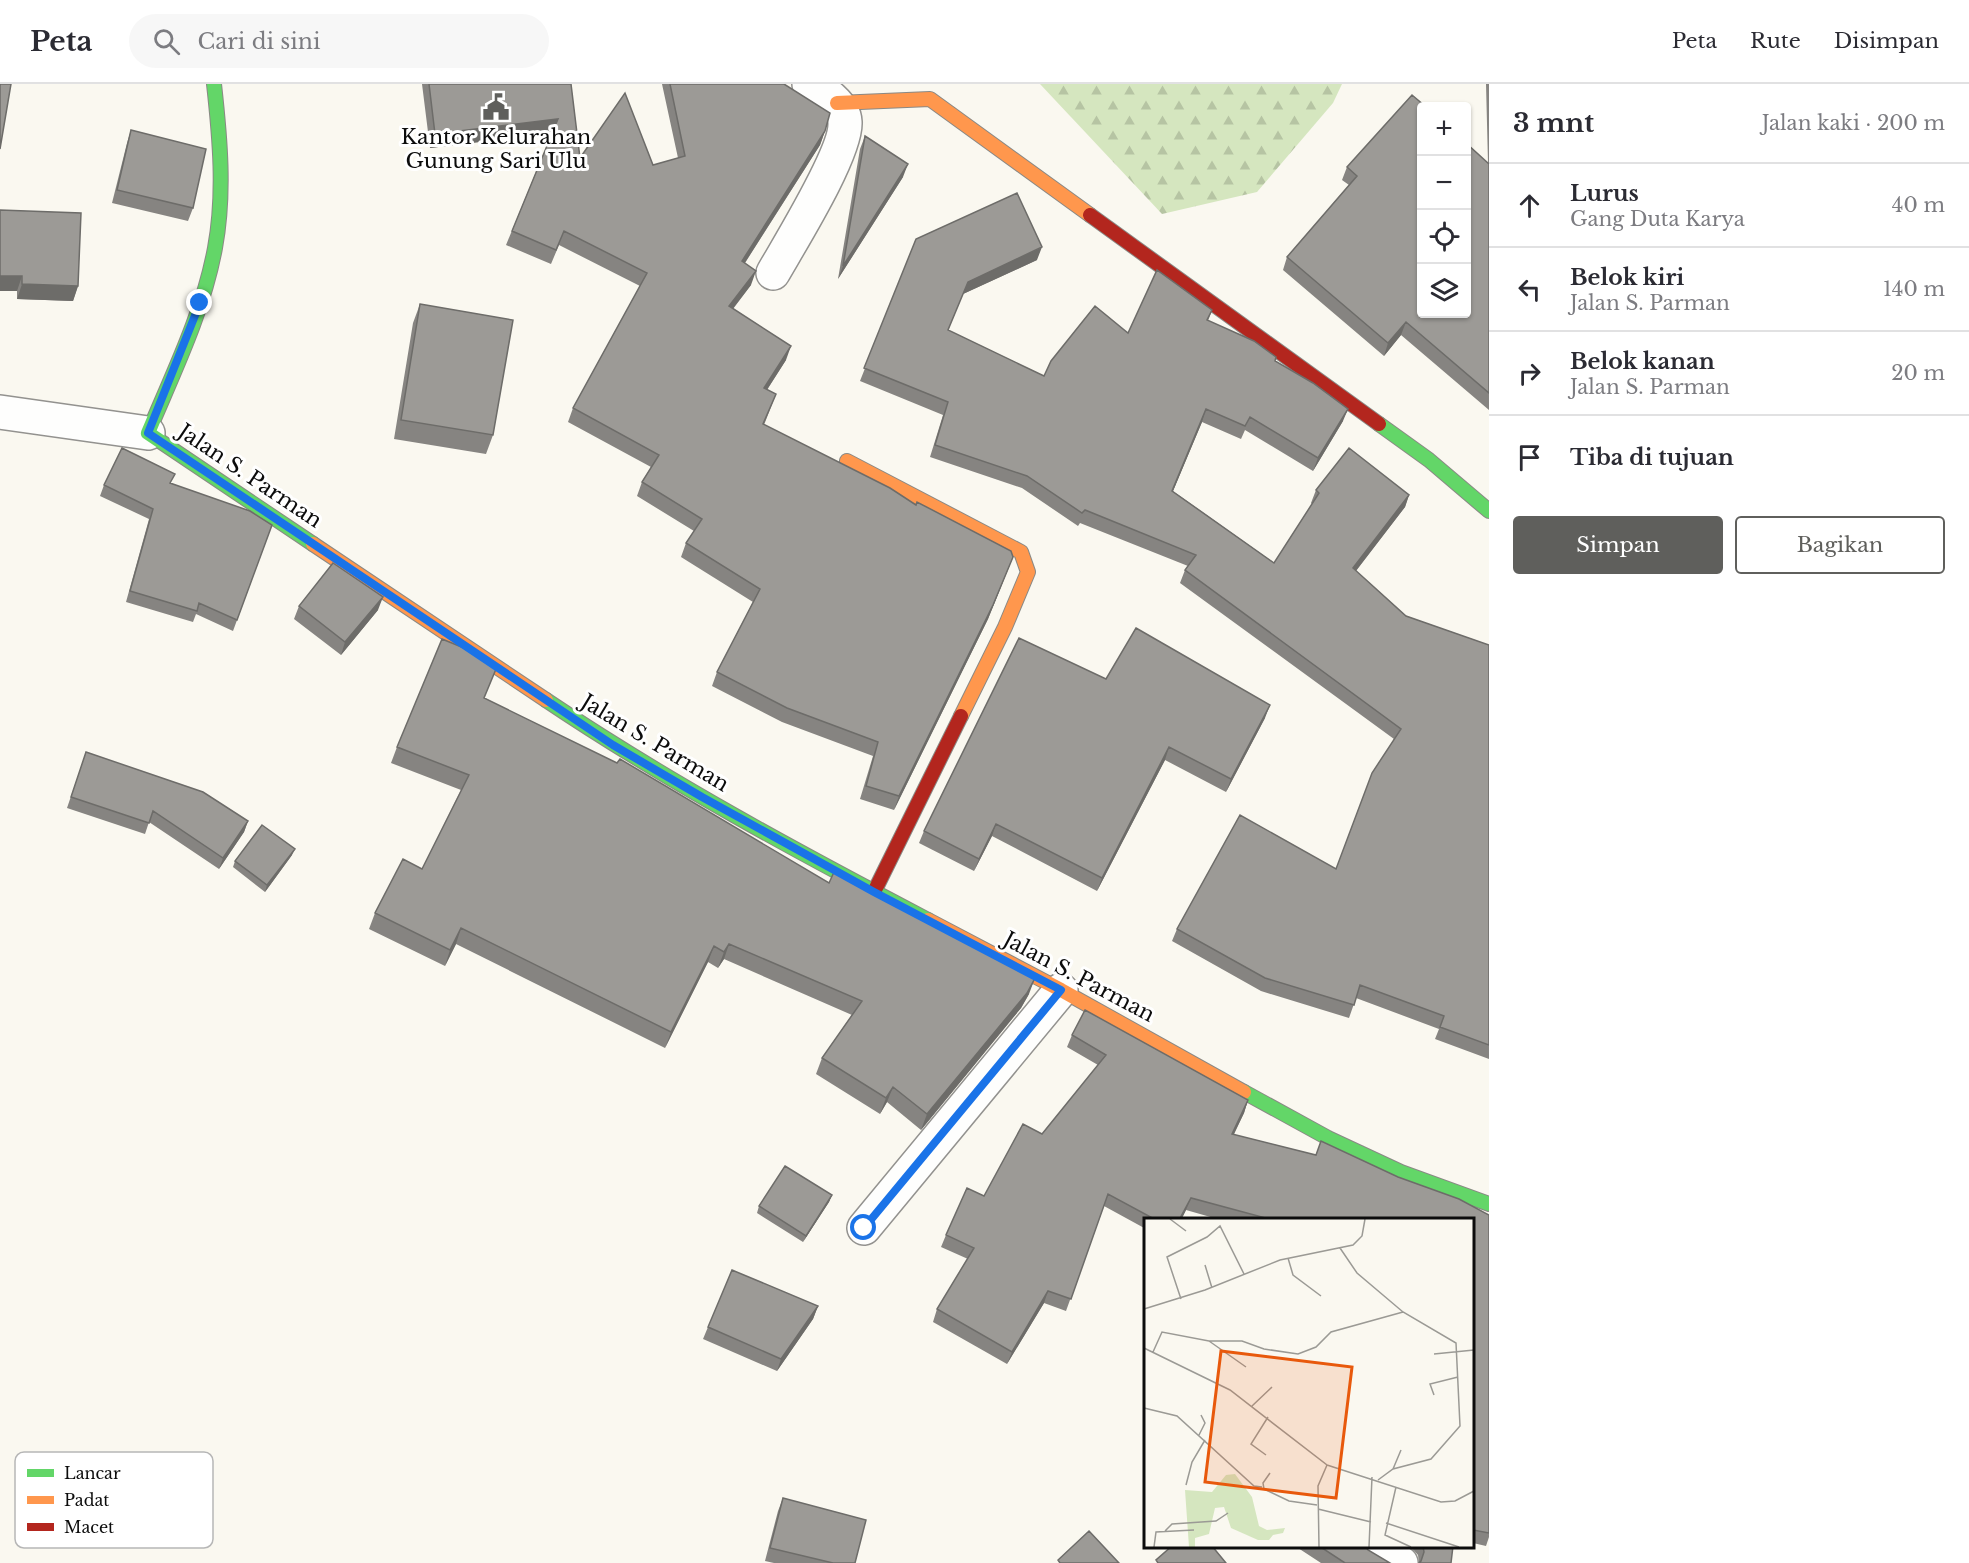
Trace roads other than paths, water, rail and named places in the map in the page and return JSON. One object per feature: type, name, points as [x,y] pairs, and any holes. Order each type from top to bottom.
[{"type":"main road","name":"Jalan S. Parman","points":[[214,84],[219,128],[221,191],[215,248],[200,303],[148,433],[613,745],[702,797],[874,892],[1061,990],[1328,1138],[1401,1172],[1489,1204]]},
{"type":"main road","points":[[837,103],[930,99],[1429,460],[1489,512]]},
{"type":"main road","points":[[847,461],[1021,552],[1028,572],[1000,638],[874,892]]},
{"type":"street","points":[[773,273],[840,150],[845,122],[837,103],[819,89],[808,84]]},
{"type":"street","points":[[0,412],[148,433]]},
{"type":"street","points":[[864,1228],[1061,990]]},
{"type":"street","points":[[1375,1548],[1401,1563]]},
{"type":"place","name":"Kantor Kelurahan Gunung Sari Ulu","points":[[496,107]]}]
